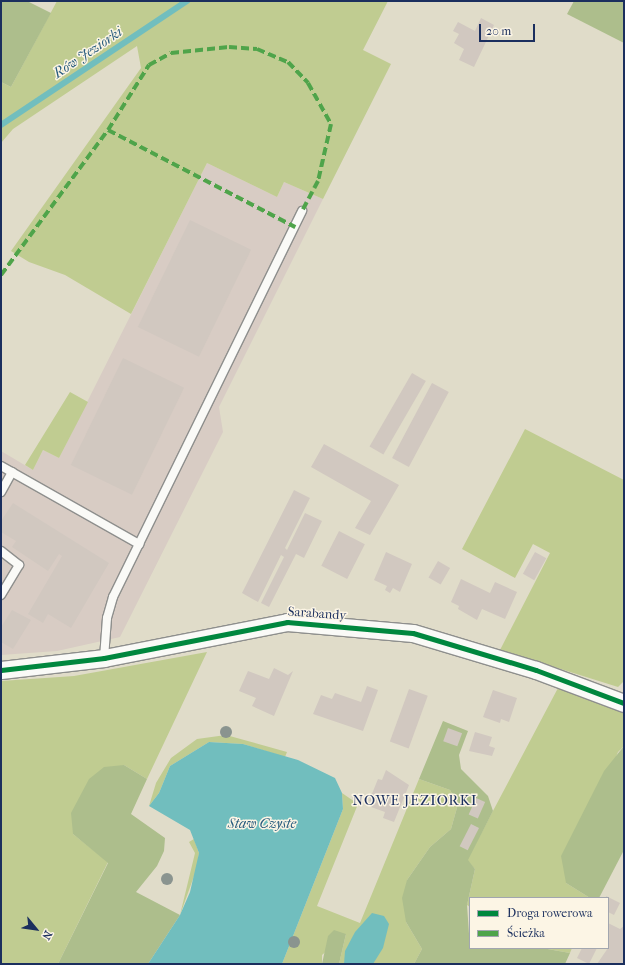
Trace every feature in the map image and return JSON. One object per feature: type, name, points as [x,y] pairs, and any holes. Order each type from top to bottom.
[{"type":"street","name":"Sarabandy","points":[[1,670],[104,658],[287,622],[413,633],[536,670],[624,703]]},
{"type":"lane","points":[[104,658],[107,618],[113,597],[302,211]]},
{"type":"lane","points":[[1,466],[139,544]]},
{"type":"lane","points":[[1,492],[12,472]]},
{"type":"lane","points":[[1,551],[19,566],[1,596]]},
{"type":"shaded area","points":[[207,163],[277,197],[284,182],[323,199],[219,407],[223,432],[120,637],[57,651],[1,655],[1,451],[33,470],[43,450],[59,458]]},
{"type":"green space","points":[[1,1],[27,1],[51,13],[11,87],[1,82]]},
{"type":"green space","points":[[57,1],[388,1],[363,50],[391,64],[323,199],[284,182],[277,197],[207,163],[131,314],[65,275],[29,262],[11,251],[141,68],[137,46],[13,129],[1,143],[1,82],[11,87]]},
{"type":"green space","points":[[574,1],[624,1],[624,43],[567,14]]},
{"type":"green space","points":[[70,392],[88,402],[59,458],[43,450],[33,470],[25,465]]},
{"type":"green space","points":[[525,429],[624,480],[624,681],[618,687],[500,650],[550,553],[533,544],[515,578],[462,549]]},
{"type":"green space","points":[[207,652],[147,779],[124,765],[73,834],[108,862],[58,964],[1,964],[1,681],[74,676]]},
{"type":"green space","points":[[558,688],[624,713],[624,746],[618,752],[566,883],[588,897],[469,897],[469,906],[467,905],[475,869],[467,860]]},
{"type":"green space","points":[[443,721],[468,731],[459,755],[461,769],[488,796],[493,811],[468,860],[475,869],[467,905],[469,949],[548,949],[570,953],[565,964],[414,964],[422,949],[406,922],[402,898],[407,880],[430,847],[451,829],[458,804],[450,790],[419,779]]},
{"type":"green space","points":[[226,735],[287,752],[285,757],[243,744],[209,742],[170,766],[159,793],[149,806],[156,783],[171,758],[197,739]]},
{"type":"green space","points":[[624,746],[624,850],[600,897],[588,897],[566,883],[561,856],[604,771]]},
{"type":"green space","points":[[124,765],[147,779],[131,814],[165,838],[164,851],[157,866],[136,892],[180,915],[148,964],[58,964],[108,863],[73,834],[71,813],[89,779],[104,767]]},
{"type":"green space","points":[[419,779],[450,790],[458,804],[451,829],[430,847],[407,880],[406,922],[422,949],[414,964],[339,964],[346,934],[322,955],[322,964],[282,964],[343,809],[342,793],[358,804],[317,906],[360,923]]},
{"type":"green space","points":[[194,839],[199,853],[197,868],[180,915],[195,853],[189,842]]},
{"type":"green space","points":[[334,930],[346,934],[339,964],[322,964],[328,936]]},
{"type":"green space","points":[[548,949],[572,949],[570,953]]},
{"type":"water","name":"Staw Czyste","points":[[209,742],[243,744],[298,760],[335,778],[342,793],[343,809],[282,964],[148,964],[180,915],[190,892],[199,853],[190,830],[149,806],[159,793],[170,766]]},
{"type":"water","points":[[372,913],[384,916],[389,924],[383,948],[373,964],[344,964],[345,951],[355,932]]},
{"type":"building","points":[[481,18],[494,25],[474,67],[459,60],[464,49],[454,43],[459,34],[453,31],[458,22],[475,31]]},
{"type":"building","points":[[190,220],[251,250],[199,357],[138,327]]},
{"type":"building","points":[[123,358],[184,388],[132,495],[71,465]]},
{"type":"building","points":[[412,373],[426,381],[383,455],[370,447]]},
{"type":"building","points":[[432,383],[449,392],[409,467],[392,458]]},
{"type":"building","points":[[324,444],[399,485],[370,535],[355,528],[371,501],[311,467]]},
{"type":"building","points":[[294,490],[310,498],[285,548],[287,550],[305,513],[322,521],[304,558],[296,554],[269,607],[261,603],[284,557],[281,555],[258,602],[242,593]]},
{"type":"building","points":[[13,503],[109,563],[71,628],[48,614],[43,623],[28,614],[62,556],[59,554],[48,571],[12,547],[16,541],[1,532],[1,521]]},
{"type":"building","points":[[339,531],[365,544],[347,579],[321,566]]},
{"type":"building","points":[[386,552],[412,564],[400,592],[393,588],[390,593],[385,590],[387,586],[374,580]]},
{"type":"building","points":[[535,552],[546,558],[534,580],[523,574]]},
{"type":"building","points":[[438,561],[450,568],[441,584],[428,577]]},
{"type":"building","points":[[461,579],[490,593],[495,582],[517,592],[505,619],[482,609],[477,620],[458,609],[459,606],[451,602]]},
{"type":"building","points":[[12,610],[31,620],[13,649],[1,642],[1,627]]},
{"type":"building","points":[[274,668],[288,675],[293,671],[274,716],[252,706],[256,698],[239,691],[248,671],[269,679]]},
{"type":"building","points":[[367,686],[378,690],[363,731],[313,714],[321,695],[332,699],[335,693],[361,702]]},
{"type":"building","points":[[409,689],[428,696],[409,748],[390,742]]},
{"type":"building","points":[[493,690],[517,698],[509,722],[501,719],[500,723],[483,717]]},
{"type":"building","points":[[448,728],[462,733],[457,746],[443,741]]},
{"type":"building","points":[[475,732],[492,737],[489,746],[495,748],[492,756],[469,751]]},
{"type":"building","points":[[386,770],[409,785],[394,822],[383,818],[385,812],[371,807],[373,802],[369,801],[378,779],[382,780]]},
{"type":"building","points":[[476,798],[485,802],[478,819],[469,814]]},
{"type":"building","points":[[471,824],[479,828],[468,850],[460,846]]},
{"type":"building","points":[[609,898],[620,903],[614,915],[609,912]]},
{"type":"building","points":[[609,924],[620,929],[624,926],[623,964],[597,964],[607,949],[609,949]]},
{"type":"building","points":[[582,949],[596,949],[589,964],[577,958]]},
{"type":"waterway","name":"Rów Jeziorki","points":[[1,125],[187,1]]},
{"type":"marked path","points":[[108,130],[149,65],[171,53],[229,47],[257,49],[288,62],[308,83],[331,124],[318,181],[302,211]]},
{"type":"marked path","points":[[1,275],[108,130],[295,227]]},
{"type":"cycle path","points":[[1,670],[104,658],[287,622],[413,633],[536,670],[624,703]]},
{"type":"district","name":"NOWE JEZIORKI","points":[[415,801]]}]
